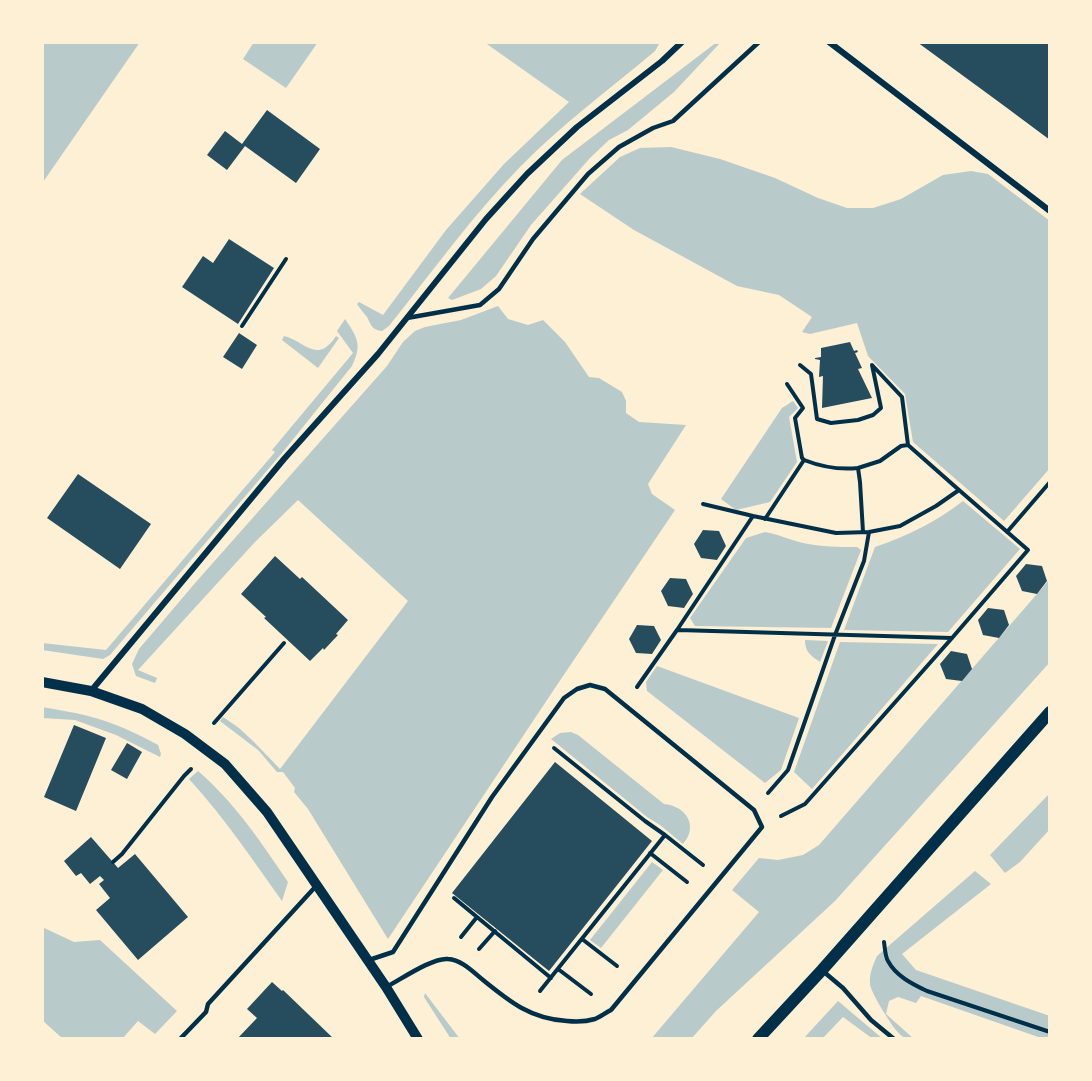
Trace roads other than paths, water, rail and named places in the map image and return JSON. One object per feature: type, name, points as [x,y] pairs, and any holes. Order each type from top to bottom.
[{"type":"main road","points":[[758,1039],[1050,712]]},
{"type":"street","points":[[91,691],[284,459],[378,354],[486,219],[527,174],[577,127],[662,61],[682,42]]},
{"type":"street","points":[[829,42],[1050,211]]},
{"type":"street","points":[[42,682],[91,691],[142,709],[185,735],[225,764],[267,812],[386,987],[418,1039]]},
{"type":"lane","points":[[407,318],[480,305],[499,289],[533,239],[588,174],[619,147],[653,128],[673,121],[759,42]]},
{"type":"lane","points":[[368,961],[393,952],[492,797],[564,698],[577,689],[590,685],[604,689],[754,810],[762,827],[610,1010],[596,1019],[580,1022],[557,1021],[533,1014],[511,1002],[465,966],[447,958],[428,964],[386,987]]},
{"type":"lane","points":[[180,1039],[206,1011],[208,1004],[317,885]]},
{"type":"lane","points":[[822,970],[894,1039]]}]
